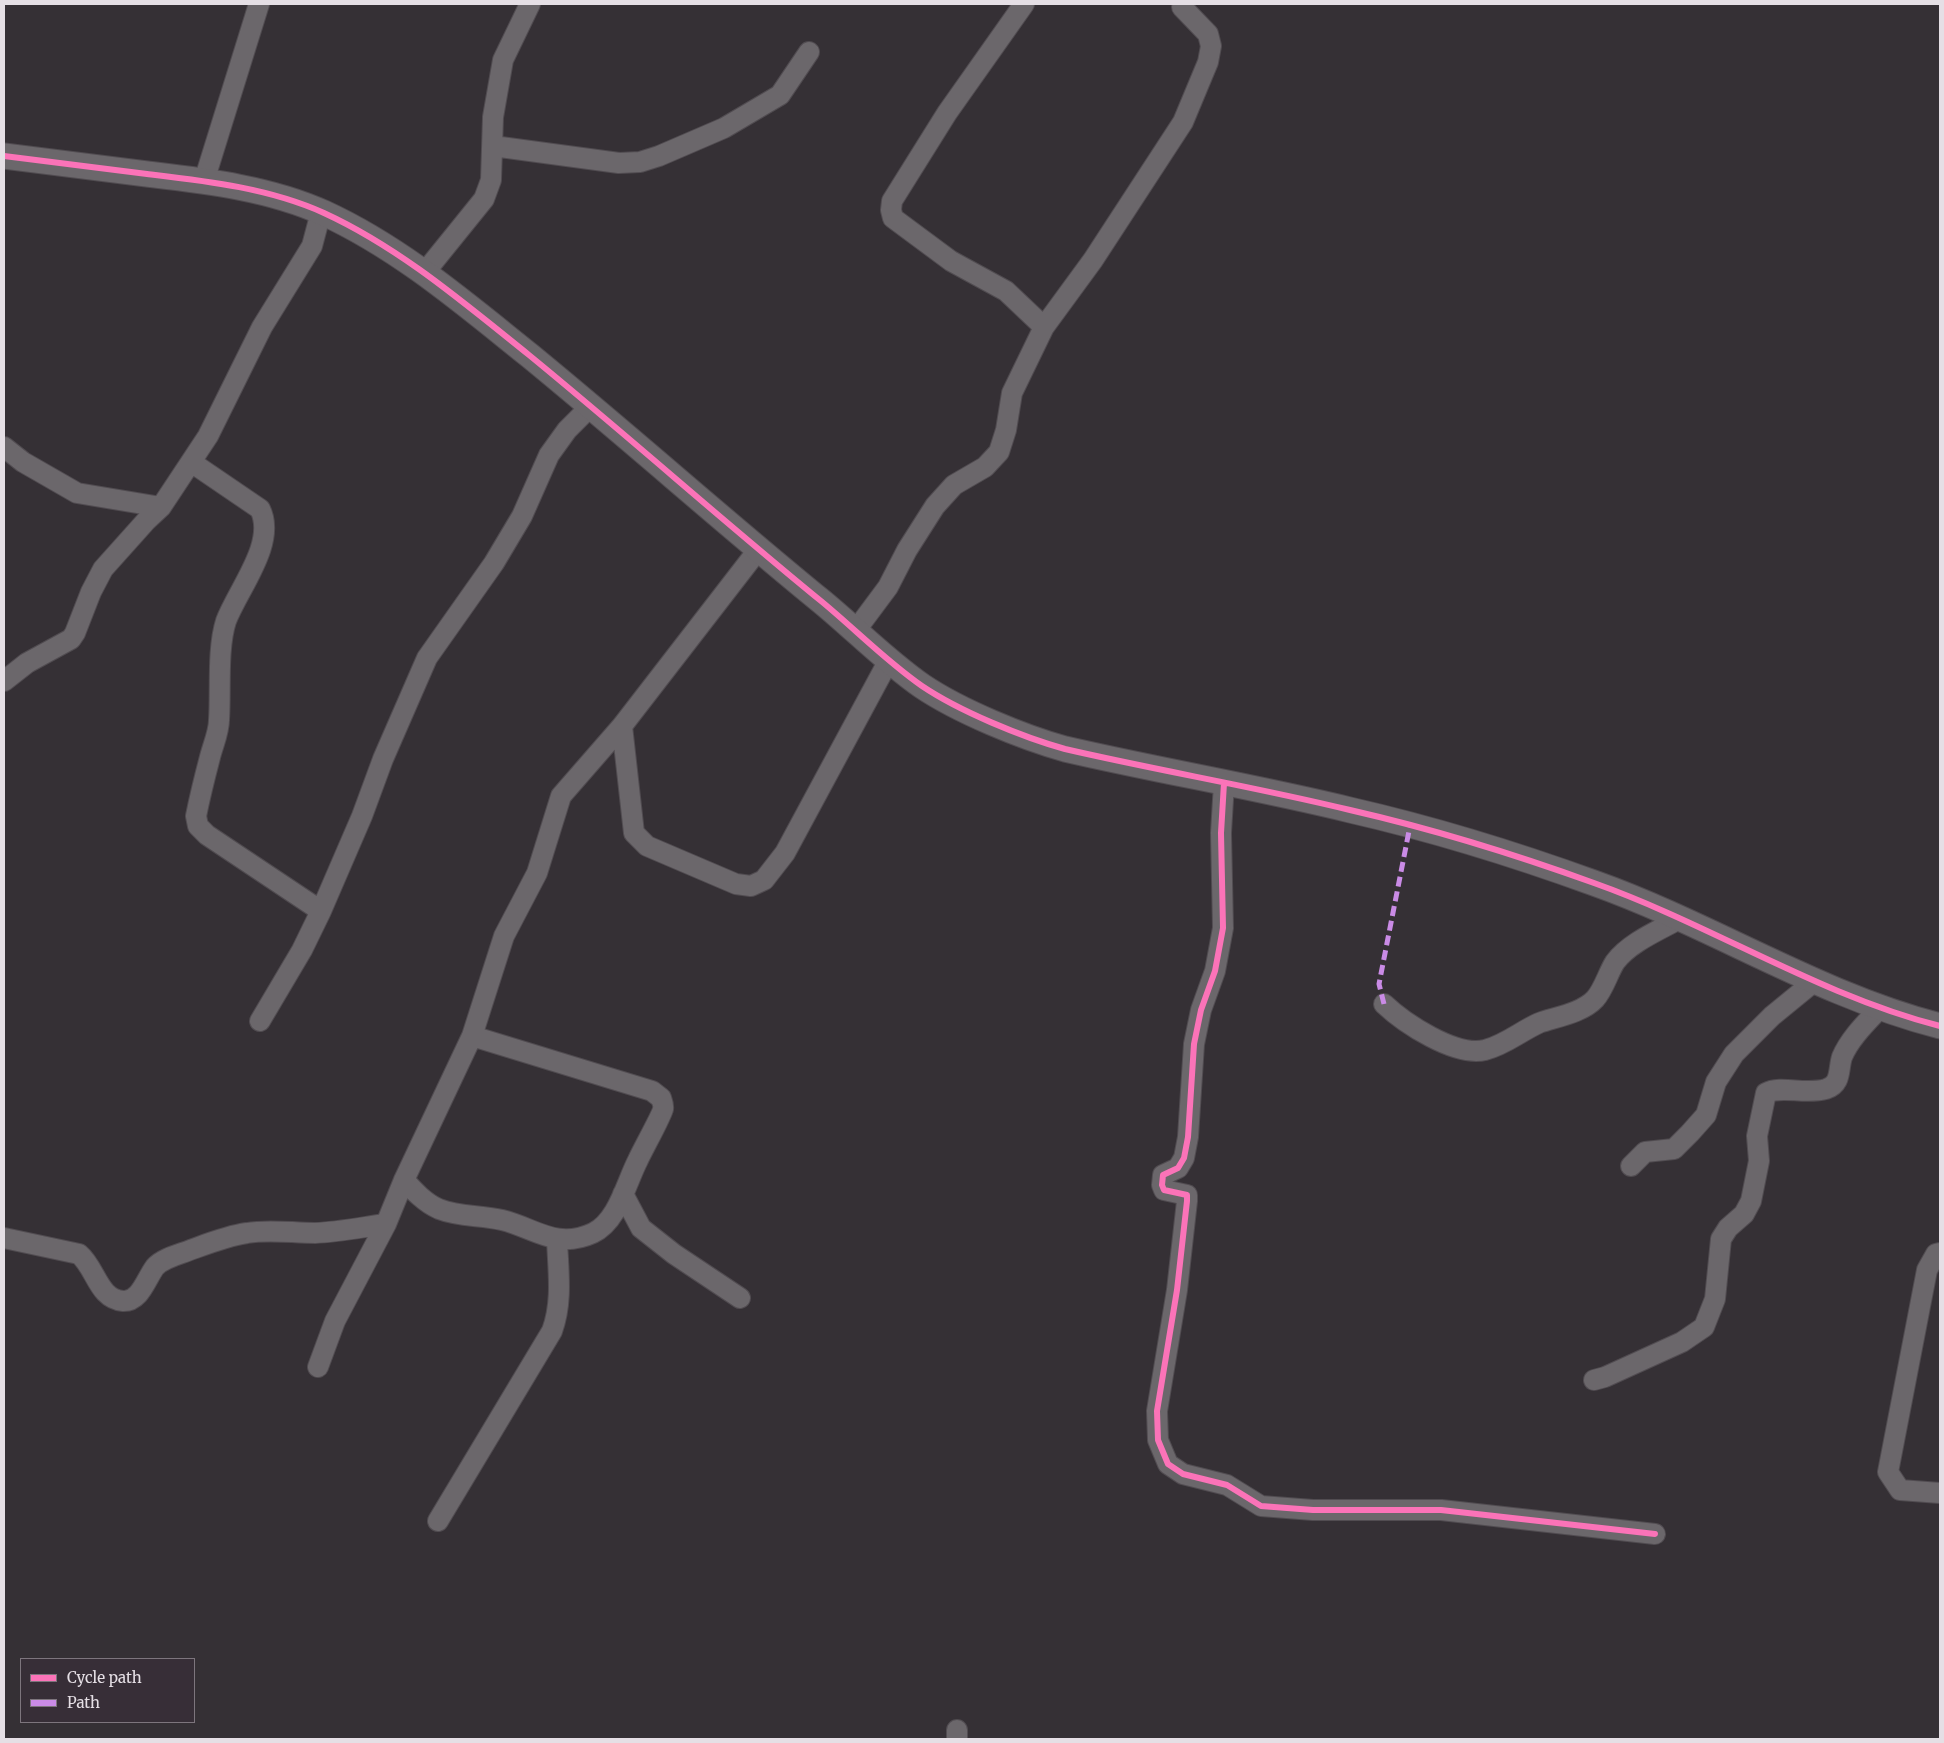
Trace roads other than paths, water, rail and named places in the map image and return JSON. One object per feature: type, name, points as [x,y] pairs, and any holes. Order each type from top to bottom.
[{"type":"street","points":[[204,181],[259,4]]},
{"type":"street","points":[[424,272],[484,199],[491,180],[493,117],[503,60],[530,4]]},
{"type":"street","points":[[1024,4],[947,113],[892,201],[891,210],[893,218],[917,238],[951,261],[1006,291],[1044,327]]},
{"type":"street","points":[[856,630],[888,587],[907,550],[935,506],[954,485],[985,467],[999,452],[1006,430],[1012,393],[1044,327],[1093,260],[1183,122],[1208,62],[1210,46],[1208,34],[1182,7]]},
{"type":"street","points":[[493,146],[619,163],[640,162],[659,156],[724,128],[780,95],[809,52]]},
{"type":"street","points":[[4,156],[204,181],[277,197],[321,212],[371,237],[424,272],[591,406],[889,660],[924,687],[982,717],[1040,742],[1118,761],[1350,810],[1511,854],[1642,900],[1880,1008],[1940,1026]]},
{"type":"street","points":[[4,681],[27,663],[71,639],[90,592],[103,569],[161,507],[208,436],[262,327],[312,246],[321,212]]},
{"type":"street","points":[[260,1021],[302,950],[322,911],[362,816],[382,759],[427,658],[494,563],[522,516],[549,455],[567,430],[591,406]]},
{"type":"street","points":[[4,447],[23,462],[77,494],[161,507]]},
{"type":"street","points":[[191,462],[260,509],[266,526],[266,532],[255,563],[234,602],[225,624],[220,674],[219,722],[196,816],[198,826],[207,835],[322,911]]},
{"type":"street","points":[[318,1367],[335,1321],[386,1224],[404,1180],[472,1036],[504,936],[537,873],[555,810],[561,796],[622,726],[758,550]]},
{"type":"street","points":[[622,726],[634,833],[647,846],[677,860],[736,884],[751,886],[764,880],[785,853],[889,660]]},
{"type":"street","points":[[1224,783],[1221,833],[1223,928],[1215,971],[1201,1010],[1194,1044],[1188,1137],[1184,1158],[1178,1168],[1163,1175],[1162,1185],[1164,1190],[1187,1195],[1177,1290],[1157,1411],[1158,1440],[1168,1464],[1183,1474],[1227,1485],[1261,1506],[1313,1510],[1442,1510],[1655,1534]]},
{"type":"street","points":[[1384,1004],[1402,1021],[1425,1036],[1460,1048],[1482,1051],[1498,1046],[1530,1027],[1578,1010],[1594,999],[1616,961],[1630,947],[1681,918]]},
{"type":"street","points":[[1631,1166],[1645,1152],[1674,1148],[1690,1133],[1706,1115],[1716,1082],[1734,1054],[1772,1016],[1816,980]]},
{"type":"street","points":[[1594,1380],[1605,1377],[1682,1342],[1704,1327],[1715,1300],[1721,1239],[1728,1228],[1744,1214],[1751,1201],[1759,1161],[1757,1136],[1766,1093],[1774,1089],[1811,1092],[1829,1088],[1838,1079],[1842,1057],[1858,1032],[1880,1008]]},
{"type":"street","points":[[404,1180],[423,1199],[438,1208],[470,1216],[502,1220],[544,1237],[557,1239],[578,1238],[593,1233],[604,1225],[623,1194],[634,1167],[663,1110],[661,1098],[652,1091],[472,1036]]},
{"type":"street","points":[[623,1194],[641,1228],[674,1254],[740,1298]]},
{"type":"street","points":[[4,1238],[78,1254],[84,1259],[106,1295],[113,1300],[130,1301],[136,1296],[156,1266],[180,1254],[218,1241],[246,1233],[320,1232],[386,1224]]},
{"type":"street","points":[[604,1225],[641,1228]]},
{"type":"street","points":[[438,1521],[552,1330],[558,1314],[559,1296],[557,1239]]},
{"type":"street","points":[[1940,1253],[1936,1254],[1927,1270],[1888,1472],[1900,1490],[1940,1494]]}]
